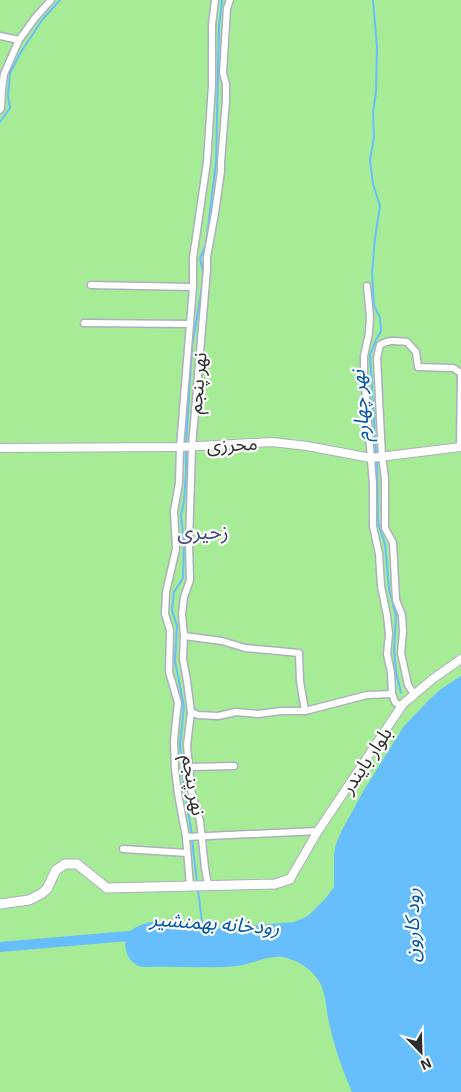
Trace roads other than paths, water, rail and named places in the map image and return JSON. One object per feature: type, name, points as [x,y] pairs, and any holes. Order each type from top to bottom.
[{"type":"main road","points":[[0,904],[35,898],[47,889],[56,870],[65,864],[77,864],[108,888],[275,884],[290,879]]},
{"type":"street","points":[[0,110],[4,74],[19,40],[51,0]]},
{"type":"street","name":"نهر پنجم","points":[[198,885],[187,852],[200,821],[191,790],[187,745],[191,712],[182,660],[184,636],[182,614],[184,597],[190,580],[185,447],[193,258],[207,162],[212,85],[212,25],[215,0]]},
{"type":"street","name":"نهر پنجم","points":[[198,885],[204,868],[178,794],[175,769],[174,741],[178,703],[169,672],[170,630],[166,614],[166,592],[176,549],[174,510],[185,447],[208,269],[207,257],[221,171],[226,100],[226,84],[222,73],[227,8],[230,0]]},
{"type":"street","points":[[0,36],[19,40]]},
{"type":"street","points":[[90,285],[193,287]]},
{"type":"street","points":[[367,286],[370,317],[364,356],[364,374],[377,457],[385,478],[384,528],[393,543],[396,600],[402,615],[402,653],[408,685],[414,694]]},
{"type":"street","points":[[84,323],[189,324]]},
{"type":"street","points":[[402,707],[395,702],[392,694],[391,672],[387,654],[389,634],[381,586],[380,554],[373,526],[373,484],[377,457],[377,358],[380,345],[386,341],[393,340],[407,342],[416,352],[418,367],[453,368],[461,373],[460,447]]},
{"type":"street","name":"محرزی","points":[[0,448],[185,447],[272,442],[377,457],[460,447]]},
{"type":"street","points":[[184,636],[222,641],[245,648],[299,653],[300,681],[305,711]]},
{"type":"street","name":"بلوار بایندر","points":[[290,879],[318,831],[402,707],[414,694],[434,678],[461,660]]},
{"type":"street","points":[[191,712],[198,715],[218,716],[236,712],[258,714],[305,711],[367,696],[392,694]]},
{"type":"street","points":[[189,766],[234,766]]},
{"type":"street","points":[[193,836],[318,831]]},
{"type":"street","points":[[123,849],[187,852]]},
{"type":"water","name":"رود کارون","points":[[461,676],[461,1092],[352,1092],[334,1043],[321,985],[305,966],[294,960],[282,957],[266,958],[226,967],[143,967],[137,965],[128,957],[125,944],[130,932],[138,926],[147,923],[160,922],[200,930],[294,922],[310,914],[334,887],[334,854],[342,830],[364,790],[404,726],[441,689]]},
{"type":"waterway","points":[[0,122],[10,108],[8,96],[10,73],[42,20],[60,0]]},
{"type":"waterway","points":[[204,277],[200,258],[206,244],[216,162],[219,27],[222,0]]},
{"type":"waterway","name":"نهر چهارم","points":[[373,0],[377,47],[376,92],[373,113],[374,137],[370,160],[373,184],[380,206],[372,274],[374,305],[380,318],[381,331],[370,355],[376,454]]},
{"type":"waterway","points":[[186,444],[192,346],[203,282]]},
{"type":"waterway","points":[[186,448],[184,501],[181,515],[184,543],[183,578],[174,592],[172,610],[177,626],[175,661],[184,707],[180,745],[192,835]]},
{"type":"waterway","name":"نهر چهارم","points":[[377,458],[378,523],[385,544],[389,589],[396,616],[394,650],[396,672],[401,693]]},
{"type":"waterway","points":[[192,840],[197,882]]},
{"type":"waterway","points":[[198,889],[203,932]]},
{"type":"waterway","name":"رودخانه بهمنشیر","points":[[0,947],[140,935]]},
{"type":"district","name":"زحیری","points":[[203,532]]}]
